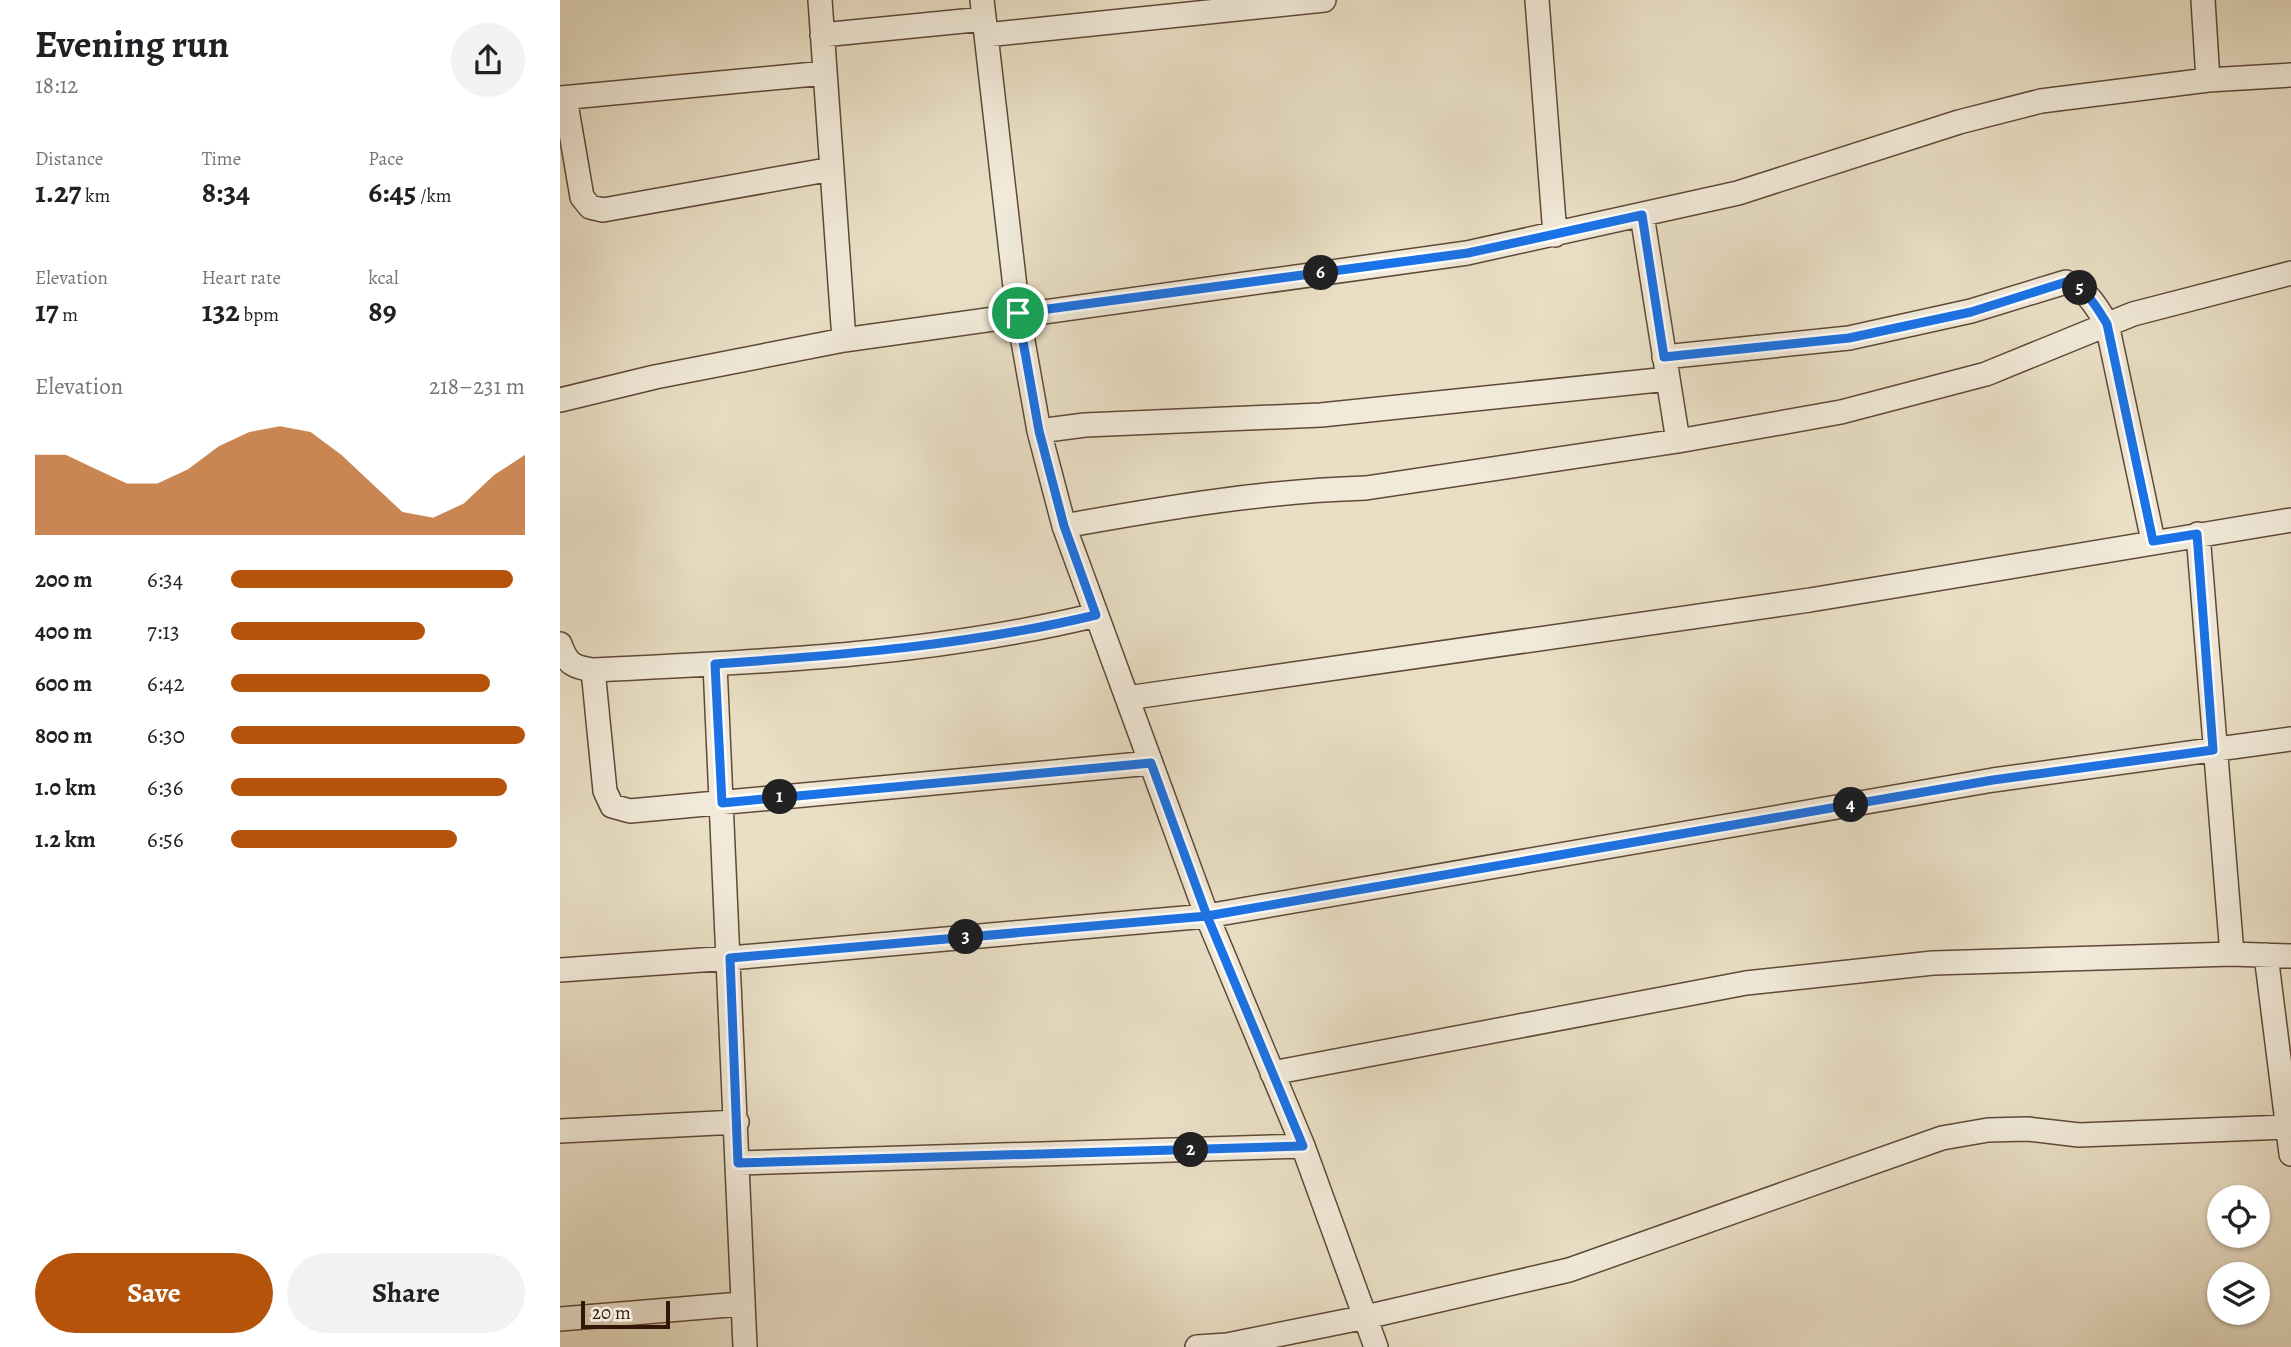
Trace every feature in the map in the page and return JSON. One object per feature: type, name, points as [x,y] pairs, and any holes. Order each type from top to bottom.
[{"type":"street","points":[[820,0],[844,340]]},
{"type":"street","points":[[822,35],[984,18],[1324,0]]},
{"type":"street","points":[[1537,0],[1555,234]]},
{"type":"street","points":[[2203,0],[2208,80]]},
{"type":"street","points":[[984,18],[1018,313],[1039,431],[1064,526],[1207,916],[1303,1146],[1376,1347]]},
{"type":"street","points":[[825,73],[562,98],[582,197],[590,207],[603,210],[832,169]]},
{"type":"street","points":[[560,400],[656,377],[844,340],[1018,313],[1468,253],[1738,193],[1959,122],[2041,101],[2208,80],[2291,75]]},
{"type":"street","points":[[1642,215],[1678,441]]},
{"type":"street","points":[[1064,526],[1183,505],[1316,489],[1366,488],[1678,441],[1841,412],[1986,374],[2133,314],[2291,273]]},
{"type":"street","points":[[1039,431],[1085,425],[1321,415],[1666,368],[1849,338],[1971,312],[2066,282],[2076,286],[2092,300],[2107,324],[2153,541]]},
{"type":"street","points":[[1127,698],[1810,600],[2291,520]]},
{"type":"street","points":[[2197,534],[2232,954]]},
{"type":"street","points":[[560,644],[565,659],[573,667],[593,670],[715,664],[894,650],[1042,628],[1096,615]]},
{"type":"street","points":[[715,664],[737,1122],[741,1304],[745,1347]]},
{"type":"street","points":[[593,670],[605,791],[612,806],[630,811],[1151,763]]},
{"type":"street","points":[[560,970],[730,958],[1207,916],[1993,780],[2291,738]]},
{"type":"street","points":[[1272,1073],[1746,983],[1933,963],[2232,954],[2291,956]]},
{"type":"street","points":[[2266,955],[2291,1154]]},
{"type":"street","points":[[560,1131],[737,1122]]},
{"type":"street","points":[[1197,1347],[1227,1345],[1366,1317],[1569,1270],[1942,1138],[1988,1130],[2028,1129],[2079,1135],[2287,1127]]},
{"type":"street","points":[[738,1163],[1303,1146]]},
{"type":"street","points":[[560,1319],[741,1304]]},
{"type":"route","points":[[1018,313],[1039,431],[1064,526],[1096,615],[1042,628],[867,653],[715,664],[722,803],[1151,763],[1207,916],[1303,1146],[738,1163],[730,958],[1207,916],[1993,780],[2213,750],[2197,534],[2153,541],[2107,324],[2092,300],[2076,286],[2066,282],[1971,312],[1849,338],[1664,357],[1642,215],[1468,253],[1018,313]]}]
